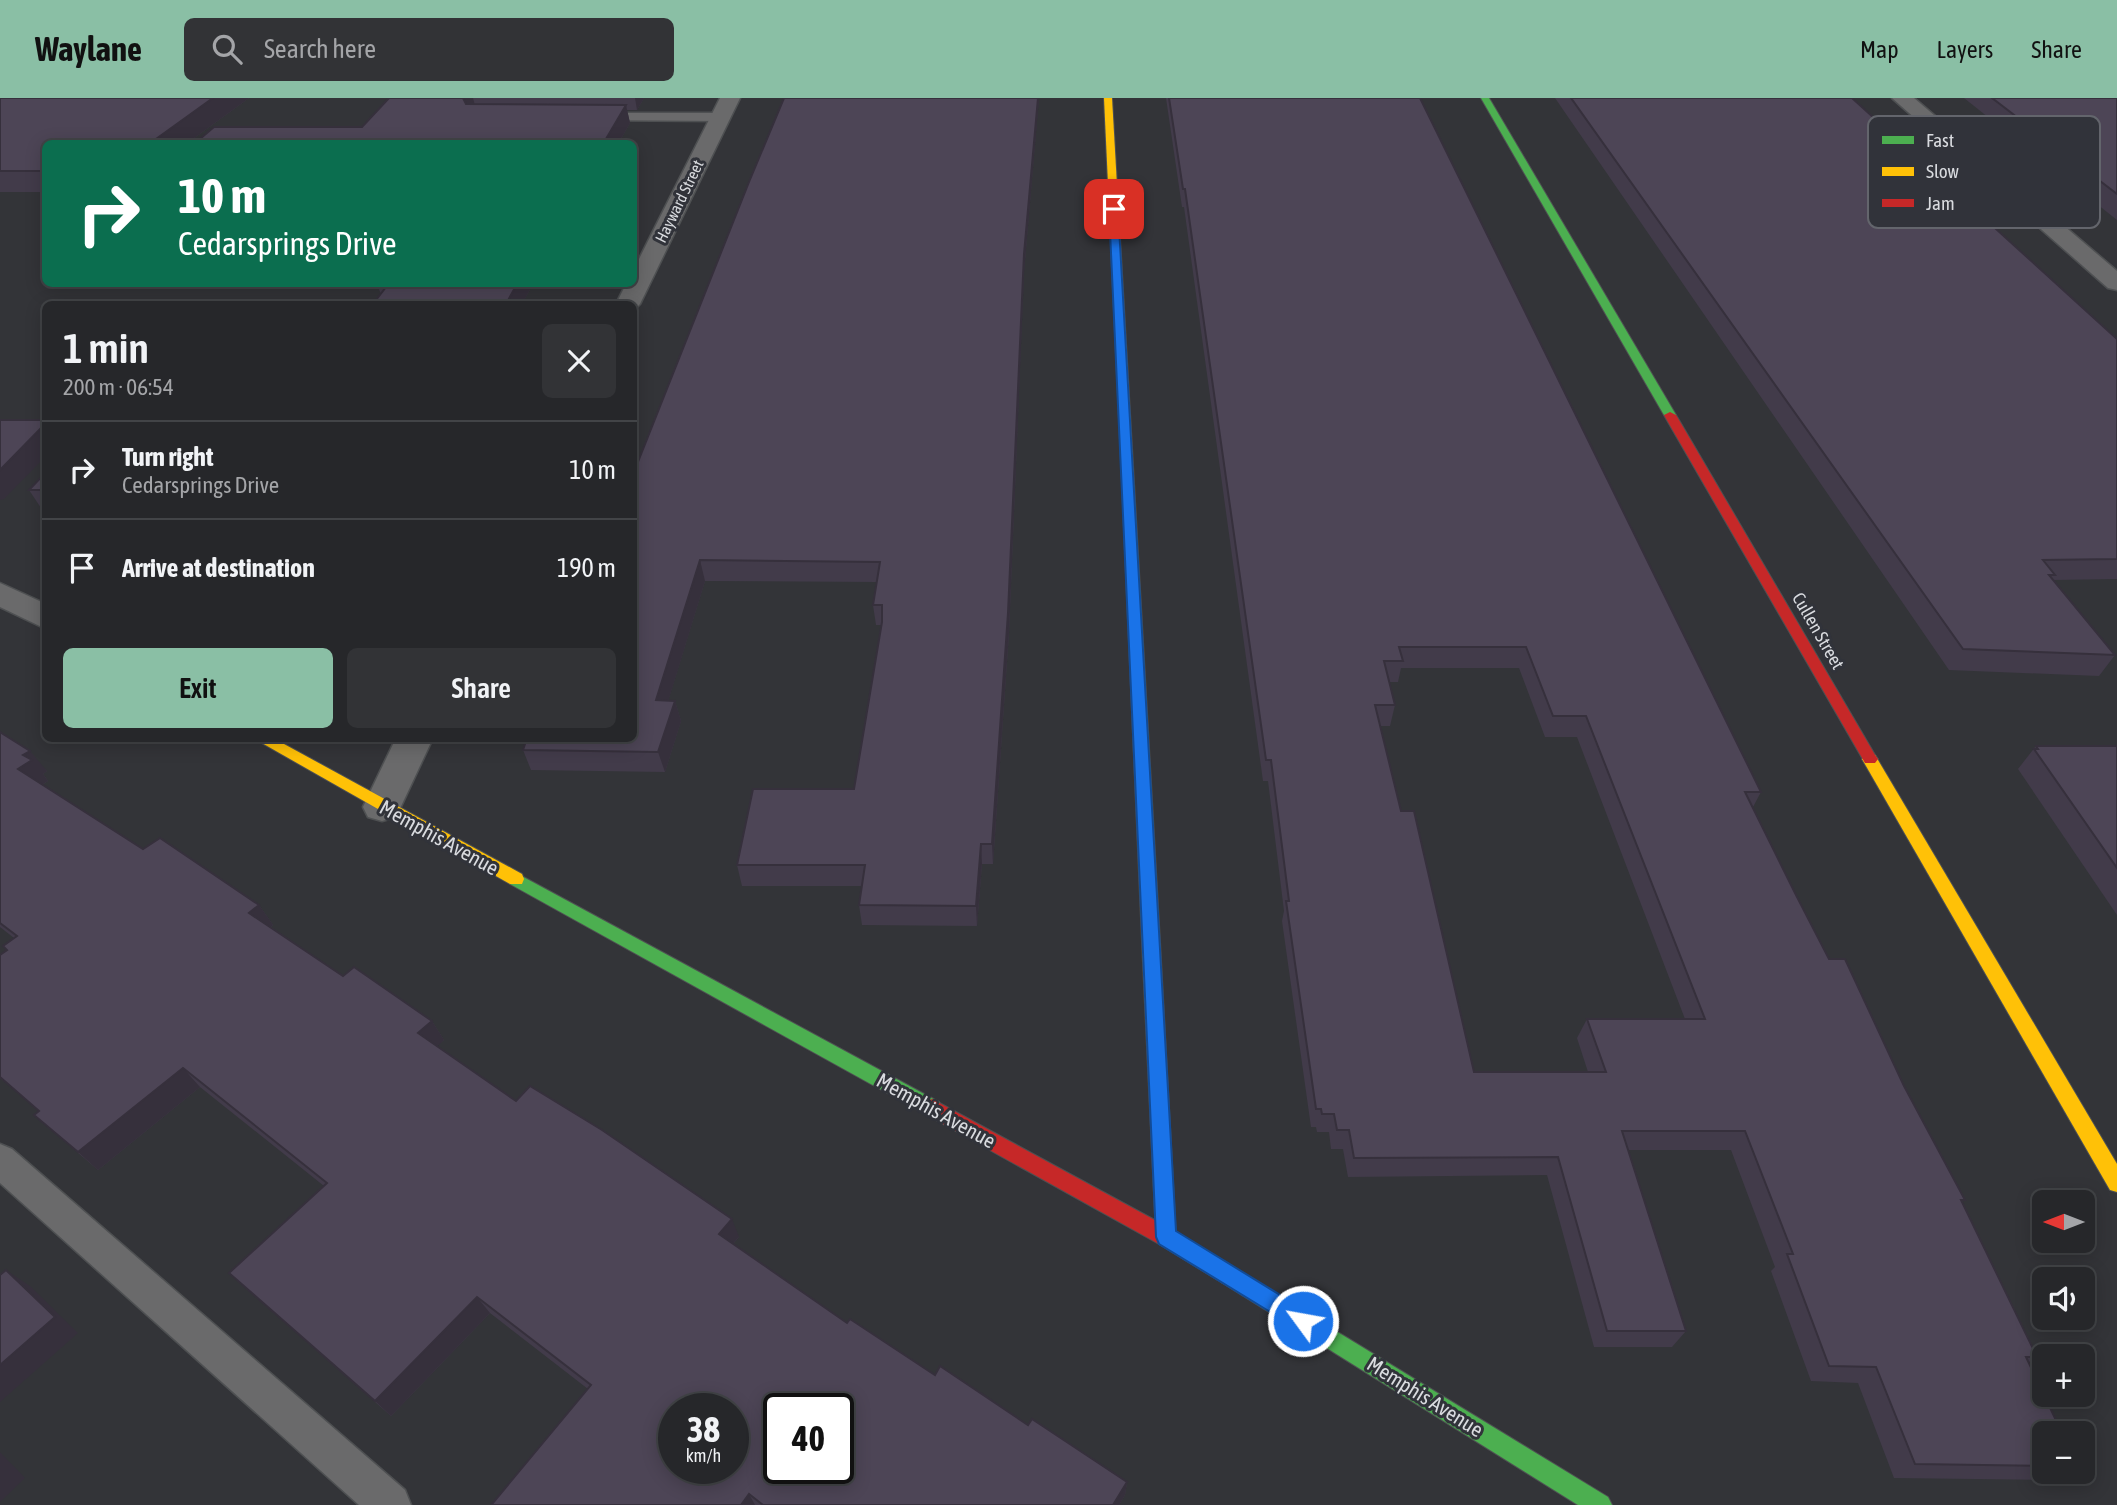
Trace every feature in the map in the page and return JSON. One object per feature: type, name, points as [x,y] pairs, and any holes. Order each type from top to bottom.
[{"type":"street","points":[[1108,98],[1166,1237]]},
{"type":"street","name":"Cullen Street","points":[[1485,98],[2117,1183]]},
{"type":"street","points":[[1902,98],[1923,116]]},
{"type":"street","name":"Hayward Street","points":[[637,286],[725,107]]},
{"type":"street","points":[[2053,228],[2117,283]]},
{"type":"street","points":[[0,593],[42,616]]},
{"type":"street","name":"Memphis Avenue","points":[[267,742],[1166,1237],[1600,1505]]},
{"type":"street","points":[[382,807],[413,742]]},
{"type":"lane","points":[[571,116],[725,107]]},
{"type":"lane","points":[[0,1160],[390,1505]]},
{"type":"building","points":[[0,98],[213,98],[155,140],[42,140],[42,171],[0,171]]},
{"type":"building","points":[[389,98],[463,98],[466,104],[626,105],[605,140],[199,140],[214,127],[362,127]]},
{"type":"building","points":[[784,98],[1038,98],[1024,254],[1008,613],[992,844],[981,844],[976,906],[859,905],[865,865],[737,865],[753,789],[854,789],[882,622],[882,605],[873,605],[880,562],[700,560],[656,700],[675,701],[658,752],[523,750],[526,742],[637,742],[637,464]]},
{"type":"building","points":[[1169,98],[1420,98],[1761,792],[1745,792],[1829,959],[1845,959],[1904,1086],[1965,1200],[1961,1200],[2032,1347],[2032,1357],[2026,1357],[2032,1370],[2032,1407],[2050,1407],[2056,1421],[2032,1421],[2032,1466],[1915,1464],[1876,1367],[1829,1366],[1787,1254],[1793,1254],[1745,1131],[1622,1131],[1686,1331],[1607,1331],[1558,1157],[1354,1158],[1349,1130],[1337,1130],[1334,1114],[1322,1114],[1321,1109],[1316,1109],[1286,901],[1289,901],[1271,760],[1266,760],[1185,189]],"holes":[[[1399,647],[1526,647],[1553,716],[1586,716],[1705,1019],[1587,1019],[1606,1072],[1474,1072],[1414,811],[1401,811],[1375,705],[1395,705],[1384,661],[1403,661]]]},
{"type":"building","points":[[1571,98],[1852,98],[1872,116],[1868,116],[1868,228],[1995,228],[2117,339],[2117,559],[2043,560],[2055,575],[2049,575],[2115,655],[1963,649]]},
{"type":"building","points":[[1992,98],[2117,98],[2117,194],[2100,181],[2100,116],[2015,116]]},
{"type":"building","points":[[386,287],[515,287],[508,301],[375,301]]},
{"type":"building","points":[[0,420],[42,420],[42,427],[0,470]]},
{"type":"building","points":[[42,476],[42,490],[29,490]]},
{"type":"building","points":[[0,732],[30,751],[23,755],[32,760],[18,769],[143,849],[160,838],[259,905],[249,913],[343,976],[354,967],[432,1021],[418,1033],[516,1101],[530,1086],[602,1130],[732,1219],[719,1234],[847,1323],[850,1319],[935,1375],[940,1366],[1028,1425],[1032,1419],[1127,1482],[1113,1505],[763,1505],[749,1494],[741,1505],[493,1505],[591,1385],[477,1297],[375,1401],[229,1273],[327,1183],[183,1068],[78,1152],[34,1115],[39,1111],[0,1077],[0,955],[7,950],[3,946],[17,936],[0,923]]},
{"type":"building","points":[[2036,746],[2117,746],[2117,868],[2034,749],[2038,749]]},
{"type":"building","points":[[6,1270],[55,1317],[0,1365],[0,1275]]},
{"type":"traffic: fast","points":[[1485,98],[1670,415]]},
{"type":"traffic: fast","points":[[1128,483],[1151,942]]},
{"type":"traffic: fast","points":[[516,879],[932,1108]]},
{"type":"traffic: fast","points":[[1228,1275],[1600,1505]]},
{"type":"traffic: slow","points":[[1108,98],[1128,483]]},
{"type":"traffic: slow","points":[[267,742],[516,879]]},
{"type":"traffic: slow","points":[[1870,759],[2117,1183]]},
{"type":"traffic: slow","points":[[1151,942],[1166,1237]]},
{"type":"traffic: jam","points":[[1670,415],[1870,759]]},
{"type":"traffic: jam","points":[[932,1108],[1166,1237],[1228,1275]]},
{"type":"route","points":[[1114,209],[1166,1237],[1303,1321]]}]
